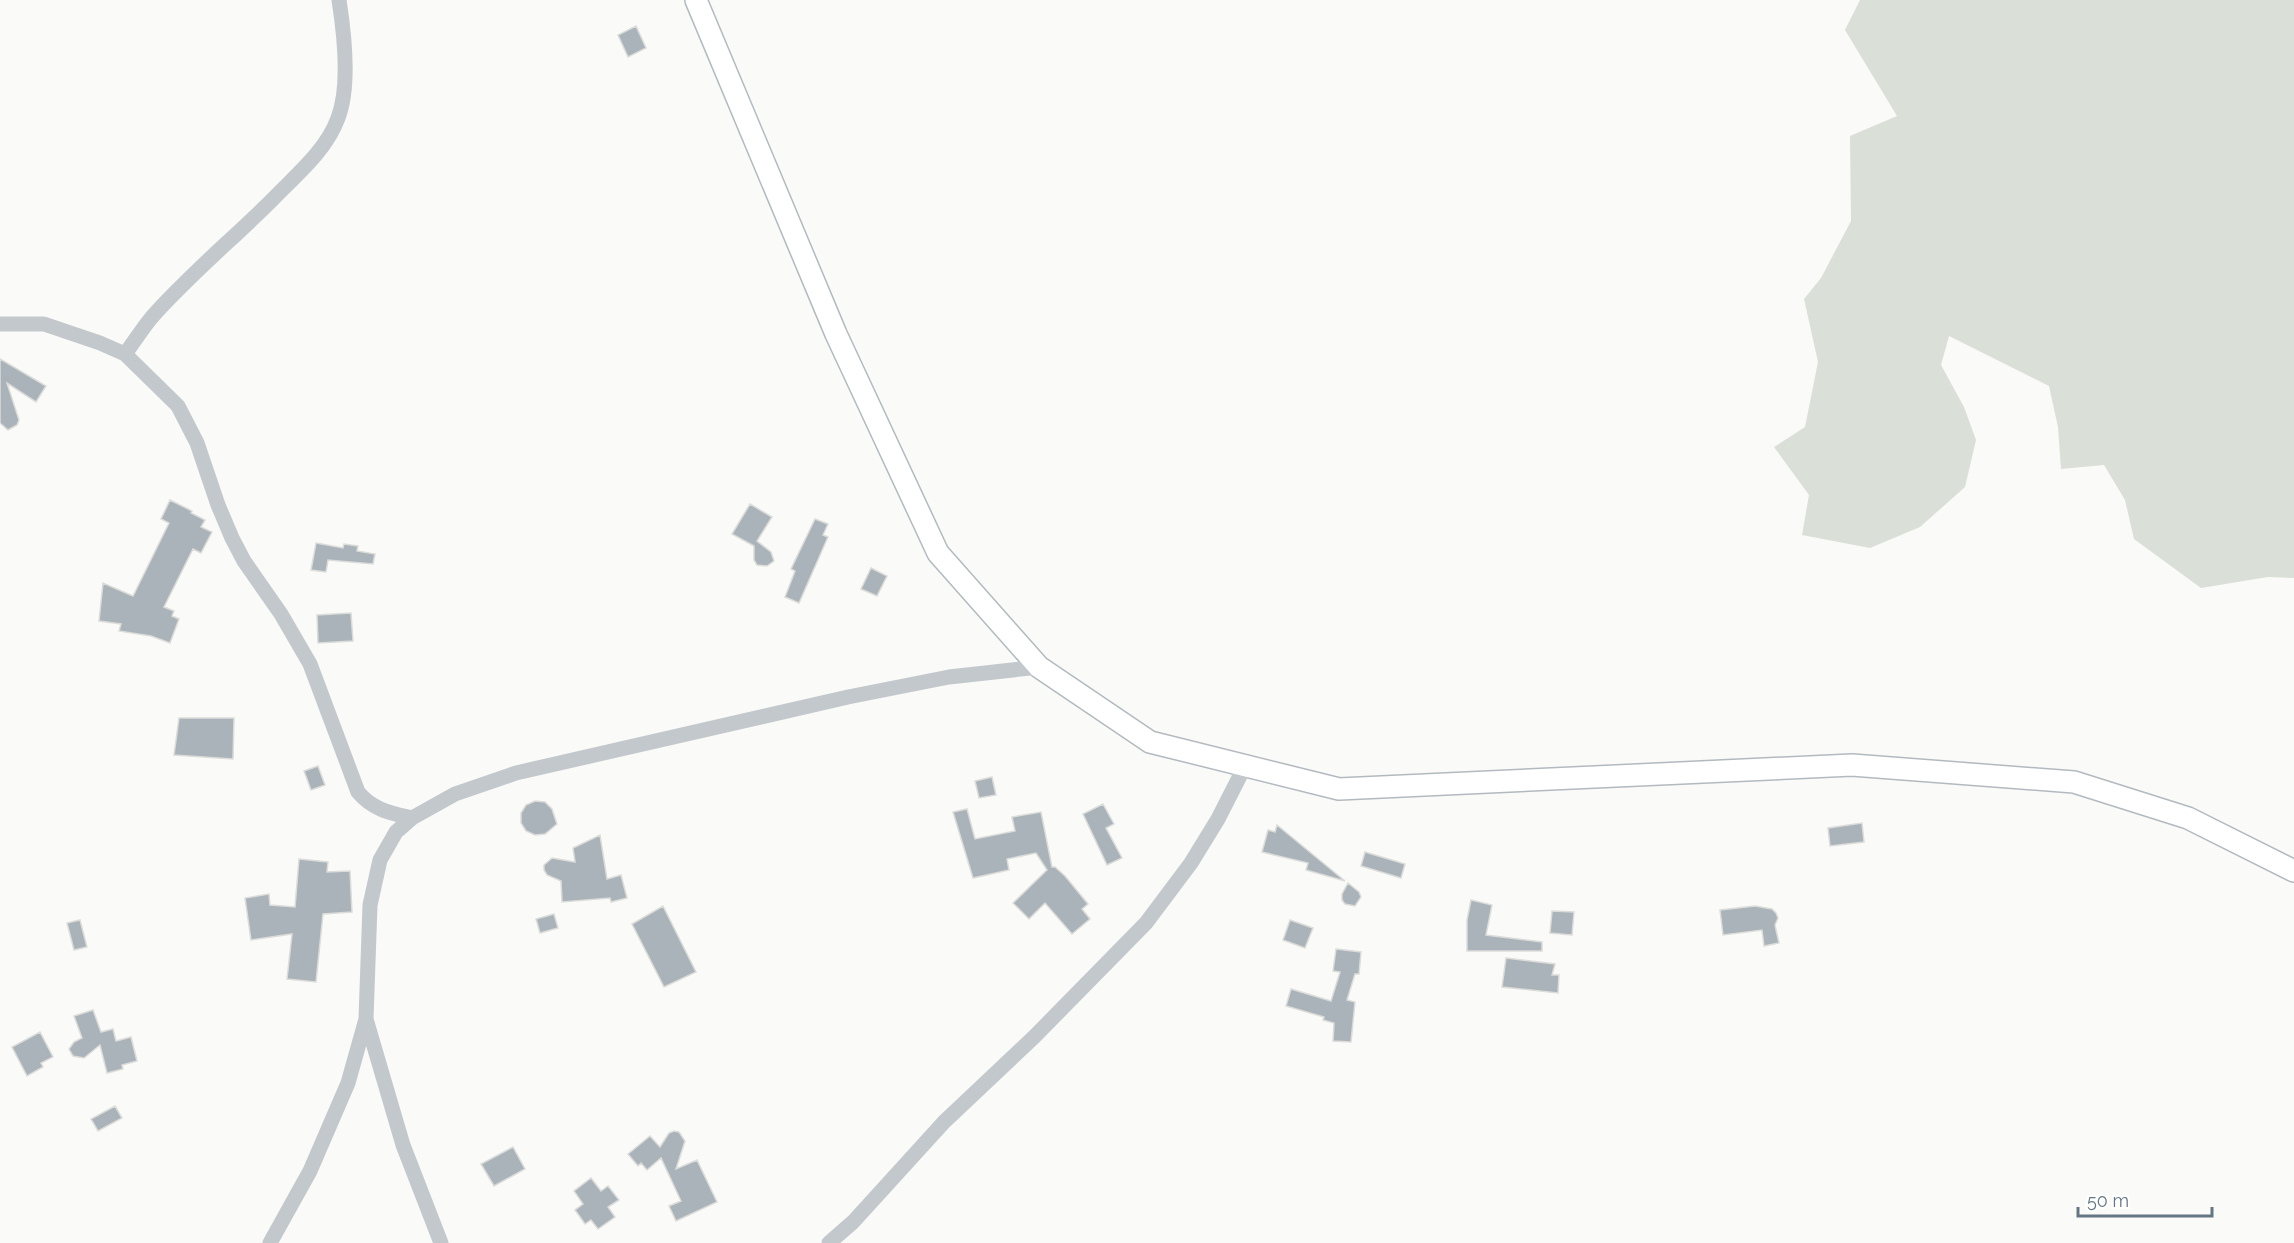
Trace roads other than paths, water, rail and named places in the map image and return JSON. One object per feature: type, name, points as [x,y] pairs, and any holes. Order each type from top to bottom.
[{"type":"main road","points":[[696,0],[836,334],[938,553],[1039,666],[1150,742],[1339,789],[1852,765],[2074,782],[2188,818],[2294,871]]},
{"type":"street","points":[[124,354],[151,318],[281,191],[328,140],[339,116],[344,89],[344,32],[339,0]]},
{"type":"street","points":[[0,324],[44,324],[68,331],[124,354],[178,406],[197,443],[218,505],[236,545],[310,664],[358,792],[376,808],[412,819]]},
{"type":"street","points":[[270,1243],[310,1171],[343,1094],[366,1019],[370,905],[380,860],[396,832],[412,819],[455,794],[516,773],[848,697],[949,677],[1039,666]]},
{"type":"street","points":[[829,1243],[853,1221],[944,1122],[1034,1037],[1146,923],[1191,863],[1218,819],[1245,766]]},
{"type":"street","points":[[366,1019],[403,1145],[441,1243]]}]
